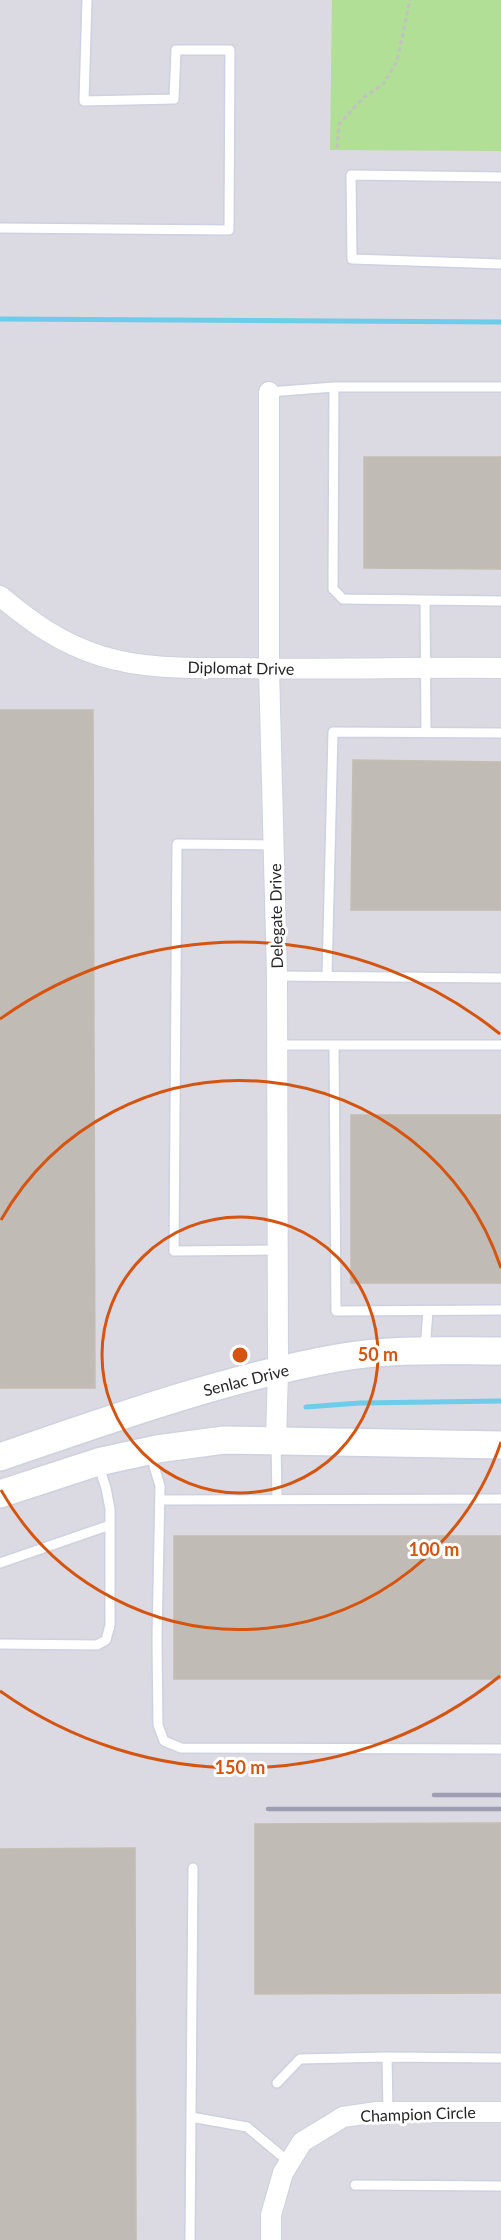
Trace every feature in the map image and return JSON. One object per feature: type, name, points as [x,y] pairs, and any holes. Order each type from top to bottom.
[{"type":"street","name":"Delegate Drive","points":[[269,392],[269,669],[277,976],[278,1371],[276,1440]]},
{"type":"street","name":"Diplomat Drive","points":[[0,596],[23,616],[50,634],[110,658],[151,666],[269,669],[501,668]]},
{"type":"street","name":"Senlac Drive","points":[[0,1457],[163,1401],[338,1357],[401,1351],[501,1351]]},
{"type":"street","points":[[0,1494],[98,1462],[149,1451],[224,1440],[501,1444]]},
{"type":"street","name":"Champion Circle","points":[[271,2240],[271,2215],[283,2173],[289,2162],[302,2142],[343,2117],[388,2112],[501,2112]]},
{"type":"lane","points":[[0,228],[229,230],[230,50],[176,50],[174,99],[84,101],[87,0]]},
{"type":"lane","points":[[501,177],[351,175],[352,259],[501,264]]},
{"type":"lane","points":[[334,387],[333,589],[343,600],[501,601]]},
{"type":"lane","points":[[269,392],[334,387],[501,387]]},
{"type":"lane","points":[[425,600],[426,733]]},
{"type":"lane","points":[[327,976],[333,732],[501,733]]},
{"type":"lane","points":[[274,845],[177,844],[174,1251],[276,1250]]},
{"type":"lane","points":[[277,976],[501,978]]},
{"type":"lane","points":[[277,1045],[501,1045]]},
{"type":"lane","points":[[334,1045],[336,1311],[501,1310]]},
{"type":"lane","points":[[425,1351],[428,1311]]},
{"type":"lane","points":[[276,1440],[277,1499]]},
{"type":"lane","points":[[149,1451],[160,1486],[158,1725],[164,1741],[181,1748],[501,1749]]},
{"type":"lane","points":[[0,1644],[97,1645],[106,1640],[110,1625],[110,1526],[108,1498],[98,1462]]},
{"type":"lane","points":[[160,1500],[501,1499]]},
{"type":"lane","points":[[0,1563],[110,1526]]},
{"type":"lane","points":[[190,2240],[193,1868]]},
{"type":"lane","points":[[387,2057],[388,2112]]},
{"type":"lane","points":[[277,2083],[300,2059],[501,2058]]},
{"type":"lane","points":[[191,2117],[248,2127],[289,2162]]},
{"type":"lane","points":[[355,2185],[501,2186]]},
{"type":"path","points":[[337,148],[339,124],[364,97],[383,84],[397,61],[410,0]]},
{"type":"shaded area","points":[[0,0],[501,0],[501,2240],[0,2240]]},
{"type":"green space","points":[[332,0],[501,0],[501,151],[330,150]]},
{"type":"building","points":[[364,457],[501,457],[501,569],[364,568]]},
{"type":"building","points":[[0,710],[93,710],[95,1388],[0,1388]]},
{"type":"building","points":[[353,760],[501,762],[501,910],[351,910]]},
{"type":"building","points":[[351,1115],[501,1115],[501,1283],[351,1283]]},
{"type":"building","points":[[174,1536],[501,1536],[501,1679],[174,1679]]},
{"type":"building","points":[[501,1823],[501,1993],[255,1994],[255,1824]]},
{"type":"building","points":[[135,1848],[136,2240],[0,2240],[0,1849]]},
{"type":"waterway","points":[[0,319],[501,322]]},
{"type":"waterway","points":[[306,1407],[360,1403],[501,1401]]},
{"type":"railway","points":[[434,1795],[501,1795]]},
{"type":"railway","points":[[268,1809],[501,1809]]}]
